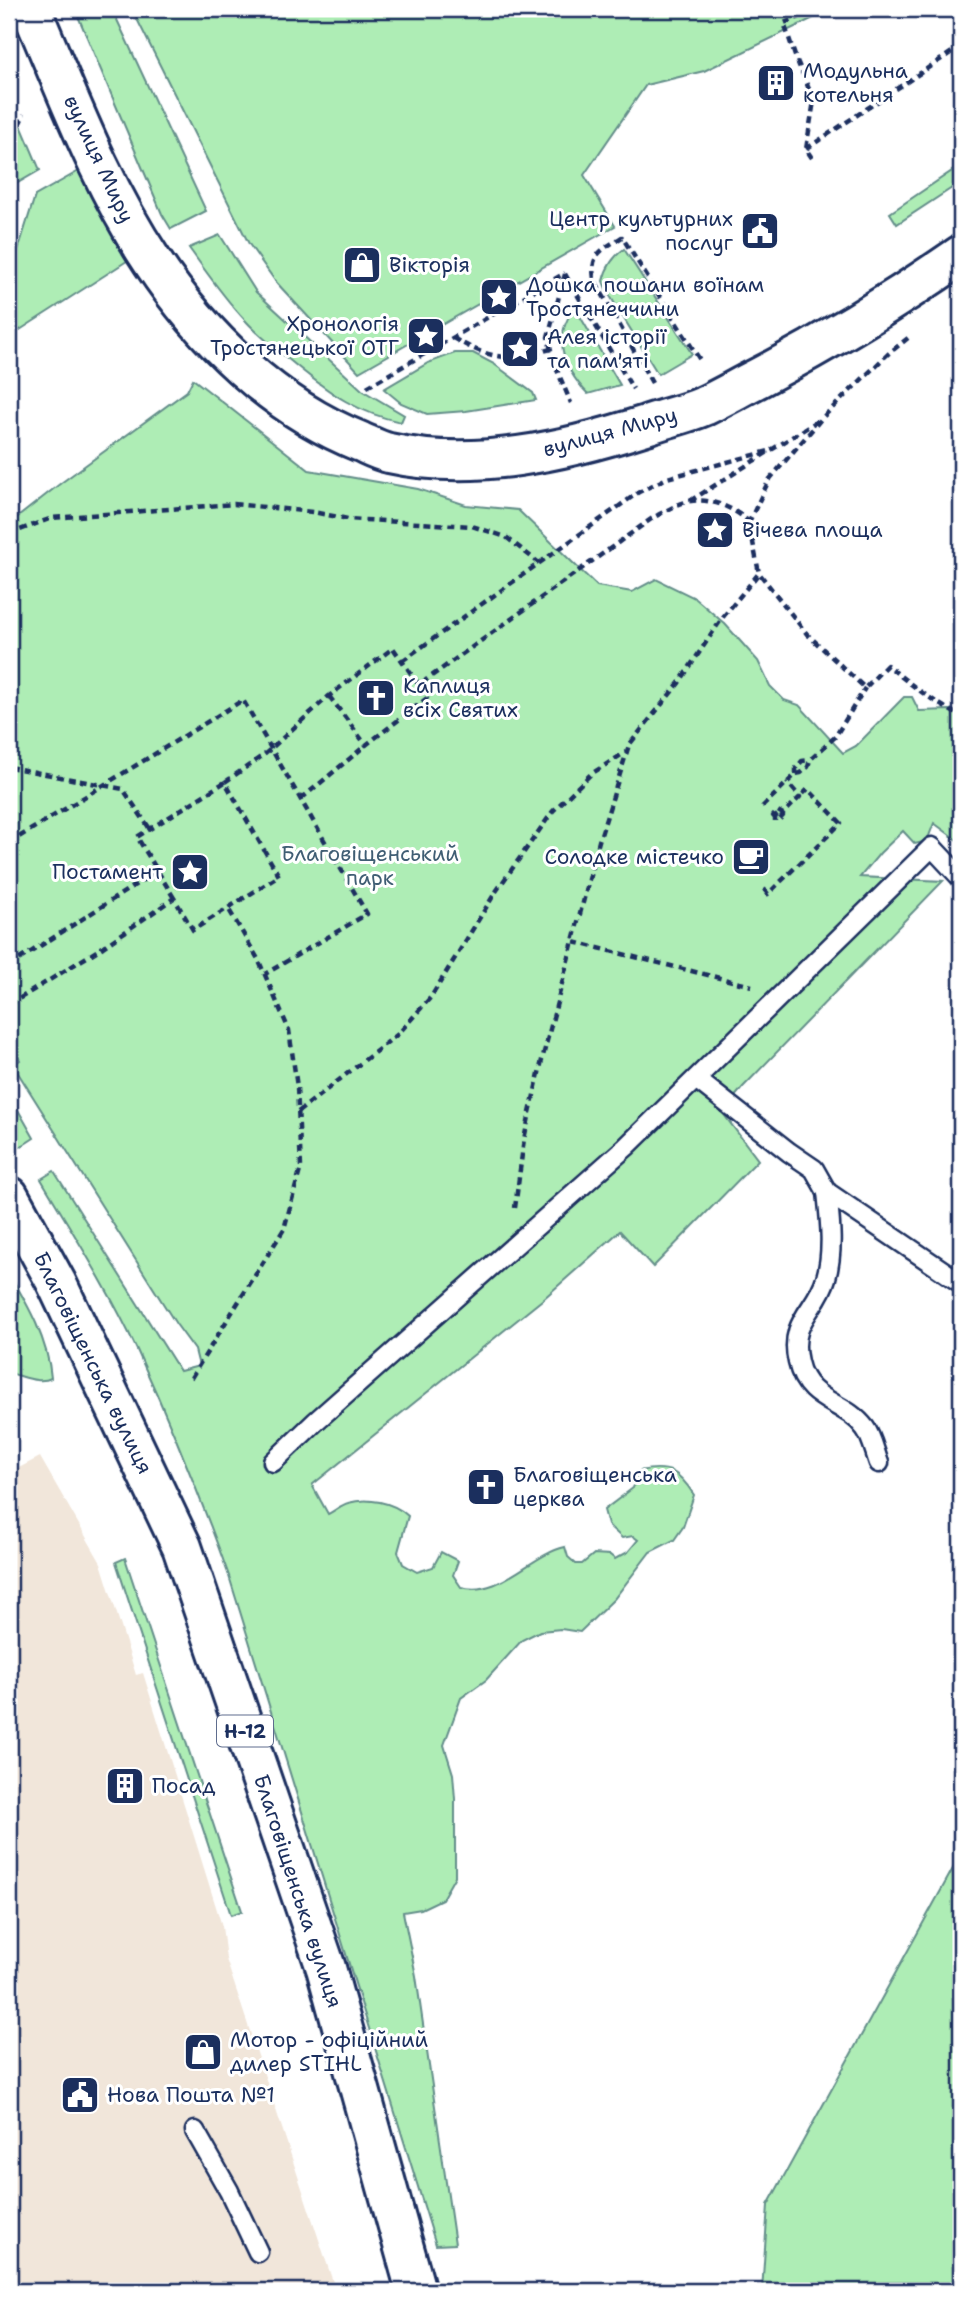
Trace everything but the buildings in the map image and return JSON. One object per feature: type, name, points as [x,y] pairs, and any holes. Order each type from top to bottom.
[{"type":"street","name":"вулиця Миру","points":[[32,9],[117,205],[153,263],[193,317],[241,365],[290,405],[334,431],[387,453],[446,460],[517,456],[594,441],[703,406],[814,349],[961,255]]},
{"type":"street","name":"Благовіщенська вулиця","points":[[9,1196],[56,1282],[182,1547],[326,1968],[416,2291]]},
{"type":"lane","points":[[273,1462],[375,1368],[626,1147],[932,847],[961,878]]},
{"type":"lane","points":[[696,1079],[814,1169],[827,1192],[832,1234],[826,1279],[797,1331],[797,1361],[805,1382],[829,1403],[847,1411],[866,1429],[879,1463]]},
{"type":"lane","points":[[827,1192],[961,1283]]},
{"type":"lane","points":[[195,2131],[229,2191],[258,2252]]},
{"type":"path","points":[[812,158],[806,149],[814,101],[784,23],[820,9]]},
{"type":"path","points":[[806,149],[961,46]]},
{"type":"path","points":[[9,146],[24,114]]},
{"type":"path","points":[[653,384],[594,279],[592,264],[597,254],[622,237],[700,360]]},
{"type":"path","points":[[367,387],[565,273]]},
{"type":"path","points":[[565,273],[548,337],[554,363],[571,403]]},
{"type":"path","points":[[565,273],[633,389]]},
{"type":"path","points":[[453,338],[486,354],[512,358],[551,349]]},
{"type":"path","points":[[749,522],[769,480],[822,418],[888,354],[909,338]]},
{"type":"path","points":[[419,685],[654,517],[690,500],[822,418]]},
{"type":"path","points":[[402,661],[639,492],[667,478],[769,451]]},
{"type":"path","points":[[690,500],[716,502],[740,513],[749,522],[759,573],[807,634],[864,688]]},
{"type":"path","points":[[9,534],[52,518],[234,504],[313,512],[348,519],[472,526],[506,537],[539,563]]},
{"type":"path","points":[[504,1256],[515,1210],[524,1139],[542,1060],[599,841],[629,745],[679,683],[723,617],[759,573]]},
{"type":"path","points":[[225,782],[279,876],[193,930],[137,836],[225,782],[272,748],[330,696],[393,648],[427,698],[301,799]]},
{"type":"path","points":[[762,807],[796,774],[808,767],[810,760],[835,737],[864,688],[887,665],[961,716]]},
{"type":"path","points":[[330,696],[366,745]]},
{"type":"path","points":[[9,843],[243,700],[367,914],[265,974]]},
{"type":"path","points":[[298,1112],[398,1034],[431,997],[495,893],[553,811],[591,774],[627,751]]},
{"type":"path","points":[[9,768],[122,789],[150,829]]},
{"type":"path","points":[[787,782],[800,797]]},
{"type":"path","points":[[764,889],[768,894],[841,823],[808,789],[783,814],[781,811],[775,814],[775,820]]},
{"type":"path","points":[[9,966],[158,871]]},
{"type":"path","points":[[9,1005],[103,947],[174,898]]},
{"type":"path","points":[[191,1378],[284,1229],[300,1167],[297,1087],[289,1030],[265,974],[228,908]]},
{"type":"path","points":[[574,943],[784,994]]},
{"type":"shaded area","points":[[40,1457],[101,1563],[136,1675],[143,1673],[222,1926],[226,1959],[336,2291],[9,2291],[9,1473]]},
{"type":"green space","points":[[75,9],[112,9],[206,211],[171,229],[162,214]]},
{"type":"green space","points":[[132,9],[832,9],[704,71],[646,85],[584,175],[615,226],[359,372],[276,282],[249,244]]},
{"type":"green space","points":[[9,97],[40,170],[9,188]]},
{"type":"green space","points":[[961,165],[961,182],[897,224],[890,213]]},
{"type":"green space","points":[[79,171],[130,259],[9,337],[9,279],[35,196]]},
{"type":"green space","points":[[220,235],[256,292],[362,390],[404,415],[401,422],[358,408],[334,394],[251,327],[189,248]]},
{"type":"green space","points":[[624,249],[692,354],[658,374],[603,281],[610,263]]},
{"type":"green space","points":[[575,307],[620,385],[588,394],[572,374],[563,353],[562,342],[563,330]]},
{"type":"green space","points":[[455,353],[473,353],[494,364],[533,393],[536,400],[427,414],[401,403],[384,389],[428,363]]},
{"type":"green space","name":"Благовіщенський парк","points":[[193,379],[309,470],[418,489],[466,505],[518,510],[597,586],[632,592],[656,579],[695,598],[725,624],[758,661],[770,686],[784,700],[799,705],[843,753],[856,746],[904,697],[912,697],[919,711],[950,710],[961,716],[961,843],[934,823],[927,841],[915,844],[903,831],[860,877],[943,881],[743,1087],[722,1112],[758,1160],[653,1267],[620,1231],[542,1300],[312,1485],[328,1514],[355,1501],[380,1502],[402,1511],[408,1516],[398,1552],[403,1564],[417,1572],[433,1567],[441,1552],[458,1561],[453,1575],[461,1587],[475,1589],[501,1581],[552,1551],[565,1547],[568,1557],[576,1564],[582,1564],[594,1554],[610,1555],[615,1559],[628,1552],[638,1540],[633,1536],[622,1538],[608,1525],[604,1510],[633,1488],[639,1471],[672,1471],[694,1495],[683,1527],[674,1540],[650,1552],[614,1599],[580,1632],[561,1629],[540,1631],[522,1640],[486,1680],[461,1698],[444,1745],[453,1774],[455,1876],[442,1899],[421,1909],[403,1912],[416,1976],[455,2244],[436,2245],[229,1576],[197,1491],[162,1406],[115,1306],[41,1179],[54,1171],[180,1371],[199,1366],[195,1350],[13,1065],[20,1060],[9,1042],[9,524],[187,391]]},
{"type":"green space","points":[[9,1094],[34,1138],[20,1147],[9,1128]]},
{"type":"green space","points":[[9,1273],[30,1310],[46,1350],[51,1378],[47,1380],[13,1374],[9,1365]]},
{"type":"green space","points":[[125,1558],[242,1911],[231,1915],[116,1562]]},
{"type":"green space","points":[[961,1854],[961,2291],[762,2291],[768,2205]]},
{"type":"place","name":"Модульна котельня","points":[[776,83]]},
{"type":"place","name":"Центр культурних послуг","points":[[760,231]]},
{"type":"place","name":"Вікторія","points":[[362,265]]},
{"type":"place","name":"Дошка пошани воїнам Тростянеччини","points":[[499,297]]},
{"type":"place","name":"Хронологія Тростянецької ОТГ","points":[[426,336]]},
{"type":"place","name":"Алея історії та пам'яті","points":[[520,349]]},
{"type":"place","name":"Вічева площа","points":[[715,530]]},
{"type":"place","name":"Каплиця всіх Святих","points":[[376,698]]},
{"type":"place","name":"Солодке містечко","points":[[751,857]]},
{"type":"place","name":"Постамент","points":[[190,872]]},
{"type":"place","name":"Благовіщенська церква","points":[[486,1487]]},
{"type":"place","name":"Посад","points":[[125,1786]]},
{"type":"place","name":"Мотор - офіційний дилер STIHL","points":[[203,2052]]},
{"type":"place","name":"Нова Пошта №1","points":[[80,2095]]}]
